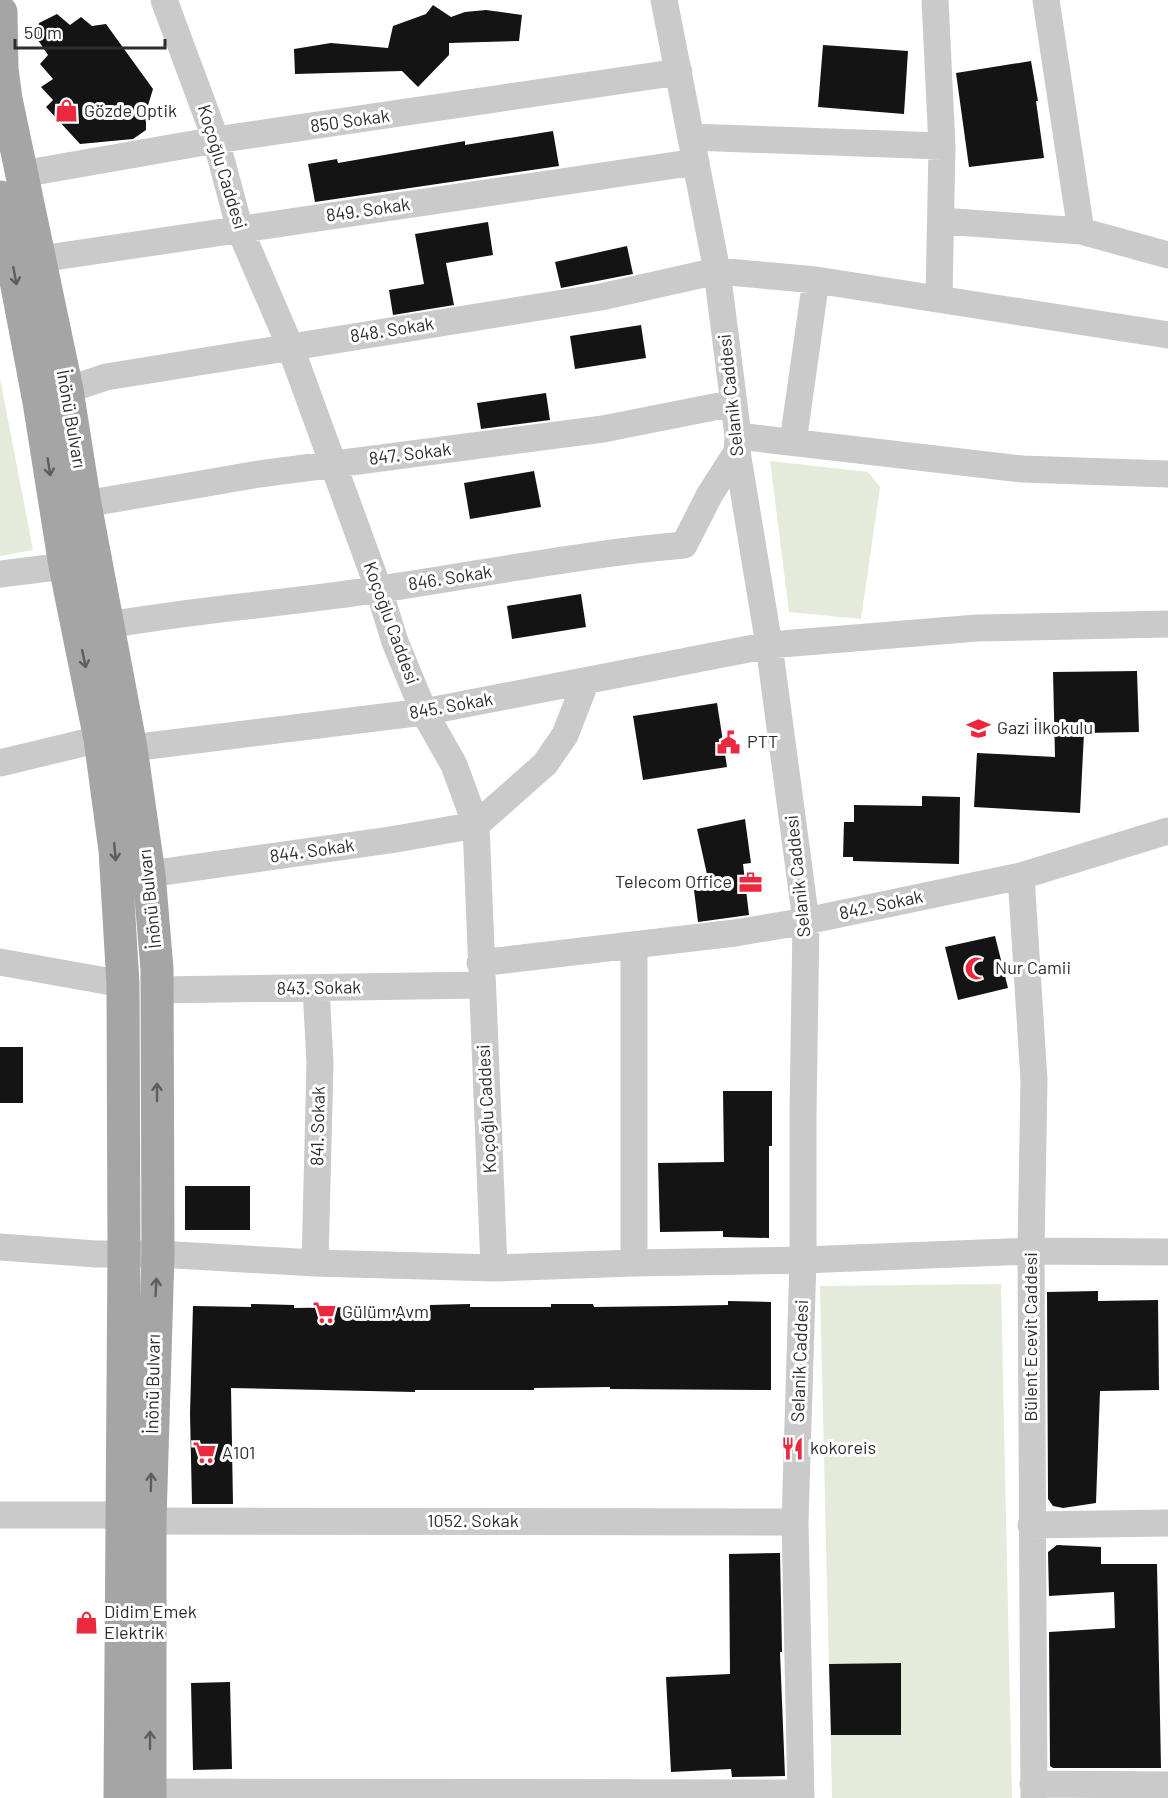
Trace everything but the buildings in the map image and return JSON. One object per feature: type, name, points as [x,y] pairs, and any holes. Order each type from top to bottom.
[{"type":"main road","name":"İnönü Bulvarı","points":[[7,6],[2,69],[6,99],[67,390],[85,504],[109,624],[116,743],[115,850],[123,984],[124,1253],[136,1518],[140,1796]]},
{"type":"main road","name":"İnönü Bulvarı","points":[[0,197],[39,402],[65,566],[116,743],[149,874],[157,969],[158,1254],[136,1518]]},
{"type":"street","name":"Koçoğlu Caddesi","points":[[164,0],[216,140],[240,230],[290,346],[379,590],[395,642],[424,712],[454,765],[476,825],[494,1268]]},
{"type":"street","name":"Selanik Caddesi","points":[[664,0],[717,271],[737,444],[769,645],[806,921],[803,1260],[795,1522],[801,1796]]},
{"type":"street","points":[[935,0],[942,146],[939,298]]},
{"type":"street","points":[[1046,0],[1081,231]]},
{"type":"street","name":"850 Sokak","points":[[22,174],[216,140],[679,72]]},
{"type":"street","name":"849. Sokak","points":[[39,259],[240,230],[694,149],[942,146]]},
{"type":"street","points":[[942,221],[1081,231],[1168,255]]},
{"type":"street","name":"848. Sokak","points":[[67,390],[106,377],[601,297],[717,271],[816,280],[1168,335]]},
{"type":"street","points":[[793,442],[816,280]]},
{"type":"street","name":"847. Sokak","points":[[85,504],[333,464],[603,429],[734,403]]},
{"type":"street","points":[[737,444],[793,442],[1022,469],[1168,474]]},
{"type":"street","name":"846. Sokak","points":[[109,624],[156,616],[379,590],[627,550],[684,545],[737,444]]},
{"type":"street","points":[[0,574],[65,566]]},
{"type":"street","name":"845. Sokak","points":[[0,763],[116,743],[424,712],[769,645],[977,628],[1168,624]]},
{"type":"street","points":[[476,825],[545,764],[565,735],[586,681]]},
{"type":"street","name":"844. Sokak","points":[[149,874],[390,840],[476,825]]},
{"type":"street","name":"842. Sokak","points":[[481,974],[634,945],[735,933],[806,921],[1021,876],[1168,831]]},
{"type":"street","name":"Bülent Ecevit Caddesi","points":[[1021,876],[1034,1080],[1031,1251],[1034,1791]]},
{"type":"street","points":[[634,945],[634,1263]]},
{"type":"street","points":[[0,962],[123,984]]},
{"type":"street","name":"843. Sokak","points":[[156,990],[316,988],[481,974]]},
{"type":"street","name":"841. Sokak","points":[[315,1263],[320,1063],[316,988]]},
{"type":"street","points":[[0,1247],[96,1254],[158,1254],[315,1263],[494,1268],[1031,1251],[1168,1252]]},
{"type":"street","name":"1052. Sokak","points":[[0,1515],[136,1518],[795,1522]]},
{"type":"street","points":[[1031,1525],[1168,1523]]},
{"type":"street","points":[[1034,1791],[1168,1785]]},
{"type":"street","points":[[140,1796],[801,1796]]},
{"type":"green space","points":[[0,378],[33,550],[0,556]]},
{"type":"green space","points":[[770,461],[868,472],[880,487],[861,619],[789,612]]},
{"type":"green space","points":[[1001,1284],[1012,1798],[832,1798],[820,1286]]},
{"type":"place","name":"Gözde Optik","points":[[66,111]]},
{"type":"place","name":"Gazi İlkokulu","points":[[979,728]]},
{"type":"place","name":"PTT","points":[[729,742]]},
{"type":"place","name":"Telecom Office","points":[[750,882]]},
{"type":"place","name":"Nur Camii","points":[[977,968]]},
{"type":"place","name":"Gülüm Avm","points":[[324,1312]]},
{"type":"place","name":"kokoreis","points":[[792,1448]]},
{"type":"place","name":"A101","points":[[204,1453]]},
{"type":"place","name":"Didim Emek Elektrik","points":[[86,1622]]}]
